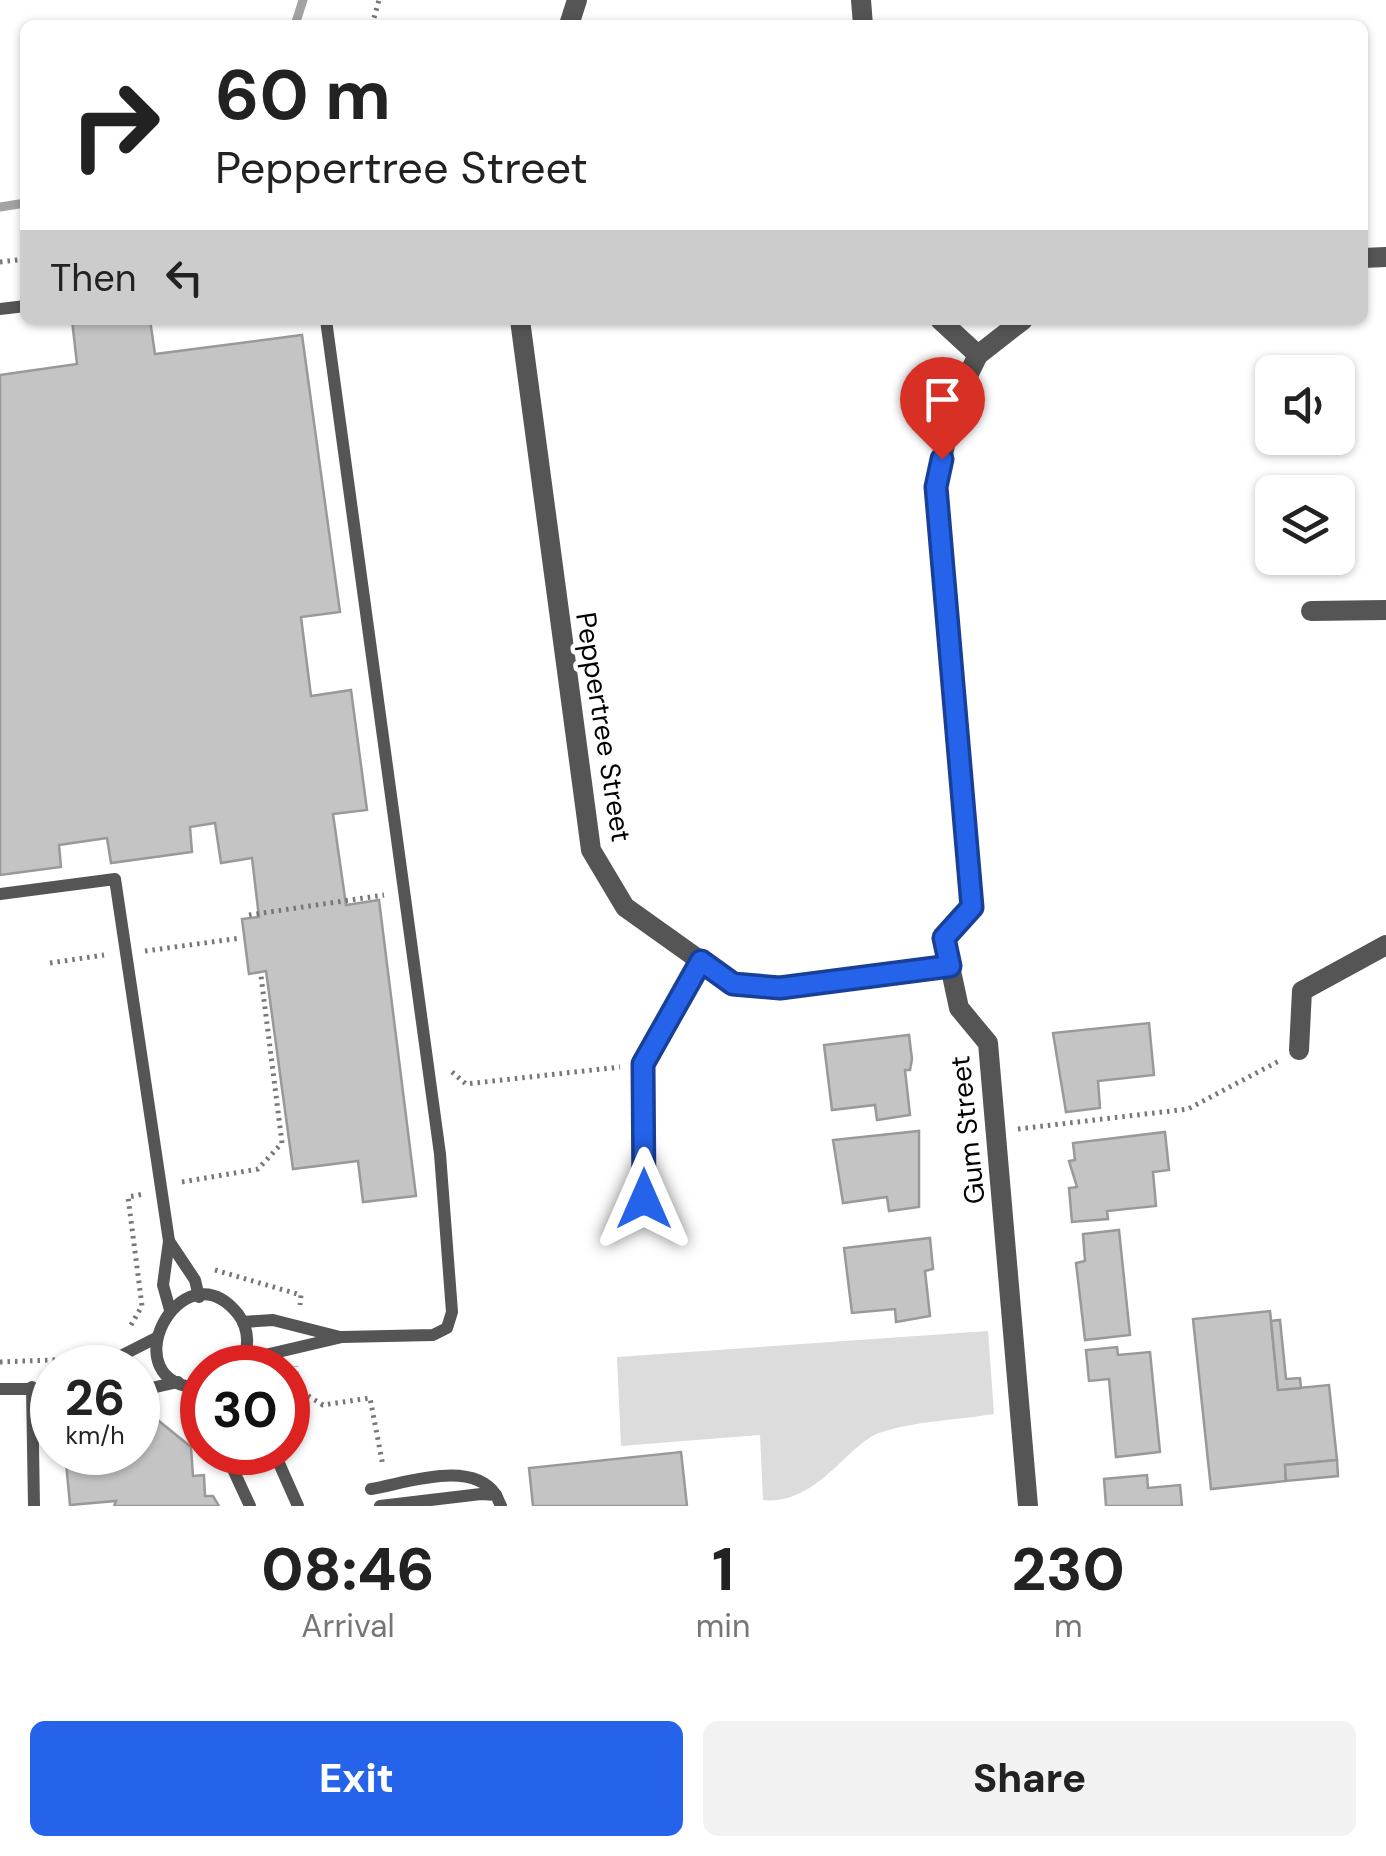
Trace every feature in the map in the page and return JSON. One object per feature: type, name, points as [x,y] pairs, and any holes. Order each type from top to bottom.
[{"type":"street","name":"Peppertree Street","points":[[521,325],[591,850],[625,907],[733,984],[780,988],[950,966]]},
{"type":"street","points":[[945,325],[978,355]]},
{"type":"street","name":"Gum Street","points":[[1016,325],[978,355],[954,404],[936,487],[972,907],[944,938],[958,1008],[988,1043],[1028,1506]]},
{"type":"street","points":[[1311,611],[1386,610]]},
{"type":"street","points":[[1299,1050],[1302,991],[1386,945]]},
{"type":"street","points":[[644,1199],[643,1064],[701,961]]},
{"type":"lane","points":[[310,1346],[342,1337],[433,1335],[446,1328],[452,1312],[440,1154],[327,325]]},
{"type":"lane","points":[[0,894],[114,880],[169,1241],[163,1285],[170,1310]]},
{"type":"lane","points":[[169,1241],[195,1280],[199,1297]]},
{"type":"lane","points":[[142,1345],[156,1338],[170,1310],[199,1297],[226,1304],[243,1322],[248,1345]]},
{"type":"lane","points":[[243,1322],[273,1320],[342,1337]]},
{"type":"lane","points":[[156,1338],[161,1363],[178,1382],[160,1386]]},
{"type":"lane","points":[[0,1389],[30,1387]]},
{"type":"lane","points":[[33,1475],[34,1506]]},
{"type":"lane","points":[[235,1475],[250,1506]]},
{"type":"lane","points":[[284,1475],[298,1506]]},
{"type":"lane","points":[[371,1489],[468,1476],[484,1481],[498,1500]]},
{"type":"lane","points":[[380,1506],[498,1500]]},
{"type":"path","points":[[248,915],[404,891]]},
{"type":"path","points":[[996,1131],[1188,1109],[1299,1050]]},
{"type":"path","points":[[448,1063],[466,1084],[643,1064]]},
{"type":"path","points":[[208,1268],[301,1296],[298,1326]]},
{"type":"path","points":[[310,1397],[323,1405],[370,1398],[390,1486]]},
{"type":"shaded area","points":[[988,1331],[994,1414],[921,1423],[879,1433],[799,1494],[763,1500],[760,1435],[621,1446],[617,1357]]},
{"type":"building","points":[[73,325],[151,325],[155,354],[302,335],[340,612],[301,617],[311,696],[351,690],[367,810],[333,814],[346,905],[379,900],[416,1196],[363,1202],[358,1161],[293,1169],[266,971],[249,974],[242,919],[259,917],[252,858],[221,863],[215,823],[190,827],[192,852],[111,863],[107,838],[59,845],[61,867],[0,875],[0,375],[77,364]]},
{"type":"building","points":[[1149,1023],[1154,1075],[1098,1081],[1100,1108],[1066,1112],[1053,1033]]},
{"type":"building","points":[[909,1035],[912,1059],[910,1070],[905,1070],[910,1115],[877,1120],[875,1105],[832,1110],[824,1045]]},
{"type":"building","points":[[919,1131],[919,1207],[889,1211],[887,1197],[843,1203],[833,1140]]},
{"type":"building","points":[[1165,1132],[1169,1170],[1153,1172],[1156,1206],[1107,1211],[1108,1219],[1072,1222],[1069,1188],[1077,1187],[1069,1161],[1075,1160],[1073,1143]]},
{"type":"building","points":[[1119,1230],[1130,1335],[1085,1340],[1076,1263],[1085,1261],[1083,1234]]},
{"type":"building","points":[[930,1238],[933,1269],[925,1271],[930,1316],[896,1322],[895,1309],[852,1313],[844,1248]]},
{"type":"building","points":[[1270,1311],[1278,1390],[1329,1385],[1337,1460],[1285,1465],[1286,1481],[1211,1489],[1193,1319]]},
{"type":"building","points":[[1280,1320],[1286,1379],[1300,1378],[1301,1388],[1278,1390],[1271,1321]]},
{"type":"building","points":[[1117,1347],[1118,1355],[1150,1352],[1160,1452],[1116,1457],[1109,1379],[1089,1381],[1086,1350]]},
{"type":"building","points":[[160,1422],[180,1438],[180,1475],[204,1475],[205,1496],[213,1496],[219,1506],[114,1506],[116,1501],[70,1505],[67,1475],[160,1475]]},
{"type":"building","points":[[681,1452],[687,1506],[533,1506],[529,1468]]},
{"type":"building","points":[[1337,1460],[1338,1476],[1286,1481],[1285,1465]]},
{"type":"building","points":[[1147,1475],[1148,1488],[1180,1485],[1182,1506],[1106,1506],[1104,1479]]},
{"type":"waterway","points":[[297,20],[303,0]]},
{"type":"waterway","points":[[0,207],[20,204]]},
{"type":"route","points":[[644,1199],[643,1064],[701,961],[733,984],[780,988],[950,966],[944,938],[972,907],[936,487],[942,459]]}]
